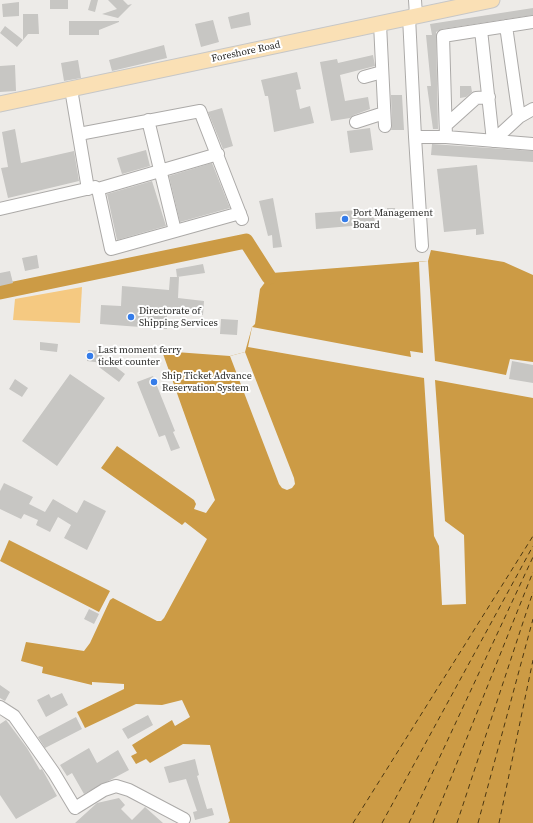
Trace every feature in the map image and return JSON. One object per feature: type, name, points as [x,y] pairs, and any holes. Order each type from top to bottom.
[{"type":"main road","name":"Foreshore Road","points":[[0,104],[492,0]]},
{"type":"street","points":[[415,0],[413,16],[415,137],[422,246]]},
{"type":"street","points":[[446,131],[443,36],[533,22]]},
{"type":"street","points":[[380,24],[385,126]]},
{"type":"street","points":[[506,26],[519,117]]},
{"type":"street","points":[[481,30],[493,141]]},
{"type":"street","points":[[364,77],[382,72]]},
{"type":"street","points":[[71,89],[79,134],[93,189],[111,249],[175,231],[241,216],[218,154],[200,112],[148,120],[79,134]]},
{"type":"street","points":[[446,131],[476,98],[489,97]]},
{"type":"street","points":[[493,141],[519,117],[533,110]]},
{"type":"street","points":[[356,122],[384,113]]},
{"type":"street","points":[[148,120],[162,170],[175,231]]},
{"type":"street","points":[[415,137],[446,131],[493,141],[533,144]]},
{"type":"street","points":[[0,209],[93,189],[218,154]]},
{"type":"street","points":[[0,707],[14,716],[54,773],[75,808],[104,790],[116,786],[129,790],[184,818]]},
{"type":"shaded area","points":[[431,250],[504,262],[533,275],[533,823],[228,823],[230,821],[210,745],[183,744],[150,763],[146,759],[136,764],[131,756],[137,753],[132,745],[172,720],[175,726],[190,717],[182,700],[162,705],[136,704],[85,728],[77,712],[124,689],[124,684],[92,682],[92,685],[42,673],[43,667],[21,661],[26,642],[84,651],[90,643],[110,600],[113,598],[157,621],[161,621],[207,539],[185,522],[182,525],[101,468],[117,446],[194,500],[196,504],[194,509],[206,513],[215,500],[162,351],[230,356],[245,352],[252,327],[255,324],[260,289],[272,273],[428,261]]},
{"type":"shaded area","points":[[82,287],[80,323],[13,320],[15,299]]},
{"type":"shaded area","points":[[9,540],[110,591],[99,612],[0,561]]},
{"type":"pier","points":[[428,261],[435,361],[506,375],[510,359],[533,362],[533,398],[435,380],[445,521],[464,535],[466,604],[442,605],[439,546],[434,536],[424,378],[248,347],[252,327],[411,357],[410,351],[423,353],[419,262]]},
{"type":"pier","points":[[245,352],[294,478],[295,484],[292,488],[287,490],[282,488],[279,484],[230,356]]},
{"type":"building","points":[[50,0],[68,0],[68,9],[50,9]]},
{"type":"building","points":[[91,0],[98,0],[95,12],[88,10]]},
{"type":"building","points":[[108,0],[123,0],[128,5],[132,4],[118,18],[102,14],[117,9]]},
{"type":"building","points":[[19,2],[19,16],[3,17],[2,4]]},
{"type":"building","points":[[533,8],[533,15],[442,29],[436,32],[438,129],[433,129],[427,86],[431,86],[426,35],[432,35],[430,24]]},
{"type":"building","points":[[249,12],[251,25],[231,29],[228,17]]},
{"type":"building","points":[[23,14],[38,14],[39,34],[28,34],[23,40]]},
{"type":"building","points":[[213,20],[219,42],[201,47],[195,24]]},
{"type":"building","points":[[69,21],[119,22],[99,30],[99,35],[69,35]]},
{"type":"building","points":[[5,26],[23,40],[17,47],[0,33]]},
{"type":"building","points":[[164,45],[167,58],[112,71],[109,60]]},
{"type":"building","points":[[373,55],[375,66],[340,75],[345,101],[368,97],[370,109],[350,118],[331,121],[320,62],[337,59],[338,63]]},
{"type":"building","points":[[78,60],[81,78],[64,81],[61,63]]},
{"type":"building","points":[[15,65],[16,91],[0,92],[0,66]]},
{"type":"building","points":[[297,72],[301,89],[296,90],[300,109],[310,106],[314,123],[274,132],[268,96],[265,96],[261,80]]},
{"type":"building","points":[[460,86],[471,86],[472,92],[466,97],[460,98]]},
{"type":"building","points":[[391,95],[402,95],[404,130],[391,130]]},
{"type":"building","points":[[222,108],[233,146],[223,149],[208,112]]},
{"type":"building","points":[[370,128],[373,150],[350,153],[347,131]]},
{"type":"building","points":[[15,129],[21,163],[74,151],[79,181],[8,198],[1,168],[8,167],[2,132]]},
{"type":"building","points":[[432,144],[533,151],[533,162],[431,155]]},
{"type":"building","points":[[146,150],[150,166],[122,174],[117,158]]},
{"type":"building","points":[[212,163],[230,208],[180,222],[169,176]]},
{"type":"building","points":[[477,165],[484,234],[476,235],[476,229],[444,232],[437,169]]},
{"type":"building","points":[[152,181],[166,226],[117,240],[107,194]]},
{"type":"building","points":[[273,198],[282,247],[273,248],[272,235],[268,236],[259,201]]},
{"type":"building","points":[[387,208],[395,208],[396,215],[387,215]]},
{"type":"building","name":"Port Management Board","points":[[373,209],[375,224],[316,229],[315,213]]},
{"type":"building","points":[[37,255],[39,268],[25,271],[22,258]]},
{"type":"building","points":[[203,264],[205,273],[177,277],[176,269]]},
{"type":"building","points":[[10,271],[13,283],[0,286],[0,273]]},
{"type":"building","points":[[170,277],[179,277],[178,298],[204,301],[203,315],[177,312],[177,314],[167,314],[167,329],[100,324],[101,305],[121,306],[122,286],[169,290]]},
{"type":"building","points":[[221,319],[238,320],[237,335],[220,334]]},
{"type":"building","points":[[40,342],[58,344],[57,352],[40,350]]},
{"type":"building","points":[[88,350],[103,351],[102,356],[125,374],[119,382],[99,367],[102,363],[87,361]]},
{"type":"building","points":[[512,361],[533,365],[533,383],[509,379]]},
{"type":"building","points":[[70,374],[105,398],[57,466],[22,441]]},
{"type":"building","points":[[153,376],[175,431],[173,432],[180,448],[171,451],[165,435],[159,437],[137,382]]},
{"type":"building","points":[[15,379],[28,388],[22,397],[9,389]]},
{"type":"building","points":[[4,483],[33,497],[29,504],[45,512],[53,499],[77,513],[84,500],[106,511],[87,550],[64,538],[71,525],[58,517],[50,532],[36,525],[38,520],[24,514],[21,519],[0,509],[0,491]]},
{"type":"building","points":[[89,609],[99,614],[94,624],[84,619]]},
{"type":"building","points":[[0,685],[10,692],[5,701],[0,698]]},
{"type":"building","points":[[62,693],[68,705],[46,717],[37,700],[49,694],[51,698]]},
{"type":"building","points":[[148,715],[153,725],[128,739],[122,729]]},
{"type":"building","points":[[76,717],[82,729],[45,748],[38,737]]},
{"type":"building","points":[[6,720],[27,748],[40,770],[42,769],[57,796],[16,819],[0,795],[0,724]]},
{"type":"building","points":[[89,748],[97,763],[118,750],[129,770],[84,794],[72,773],[67,776],[60,765]]},
{"type":"building","points":[[195,759],[199,775],[197,776],[207,809],[212,808],[214,815],[195,820],[193,812],[197,811],[186,779],[169,783],[164,767]]},
{"type":"building","points":[[119,798],[125,805],[121,809],[132,820],[145,807],[163,823],[75,823],[97,803]]},
{"type":"waterway","points":[[0,292],[246,241],[269,277]]},
{"type":"ferry route","points":[[353,823],[533,536]]},
{"type":"ferry route","points":[[382,823],[533,546]]},
{"type":"ferry route","points":[[409,823],[533,557]]},
{"type":"ferry route","points":[[433,823],[533,572]]},
{"type":"ferry route","points":[[457,823],[533,592]]},
{"type":"ferry route","points":[[478,823],[533,619]]},
{"type":"ferry route","points":[[499,823],[533,660]]},
{"type":"place","name":"Port Management Board","points":[[345,219]]},
{"type":"place","name":"Directorate of Shipping Services","points":[[131,317]]},
{"type":"place","name":"Last moment ferry ticket counter","points":[[90,356]]},
{"type":"place","name":"Ship Ticket Advance Reservation System","points":[[154,382]]}]
